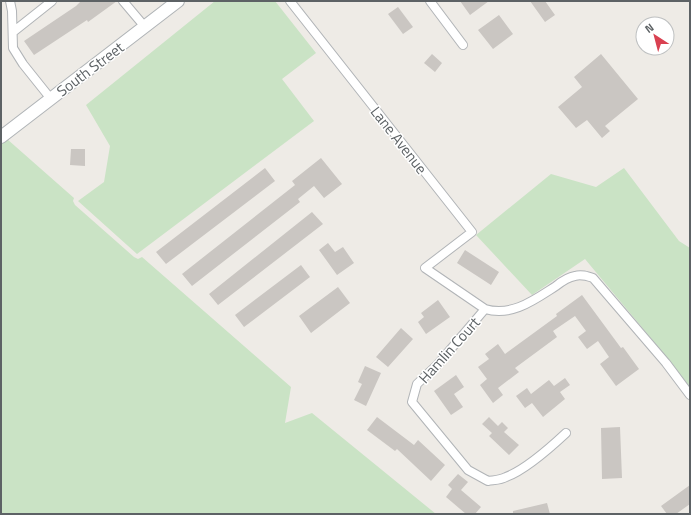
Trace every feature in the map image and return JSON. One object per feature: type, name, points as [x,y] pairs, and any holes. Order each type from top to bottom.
[{"type":"main road","name":"South Street","points":[[1,137],[178,1]]},
{"type":"street","points":[[10,1],[12,10],[14,48],[23,64],[51,99]]},
{"type":"street","points":[[13,32],[52,1]]},
{"type":"street","points":[[123,1],[145,27]]},
{"type":"street","name":"Lane Avenue","points":[[290,1],[472,232],[425,268],[485,309]]},
{"type":"street","points":[[430,1],[463,45]]},
{"type":"street","points":[[485,309],[493,312],[527,305],[575,275],[593,278],[666,363],[690,395]]},
{"type":"street","name":"Hamlin Court","points":[[485,309],[438,364],[417,384],[412,402],[468,470],[488,481],[506,477],[523,468],[549,450],[566,433]]},
{"type":"green space","points":[[215,1],[275,1],[316,53],[282,79],[314,121],[137,254],[78,201],[104,182],[110,146],[86,105]]},
{"type":"green space","points":[[7,139],[74,198],[73,201],[75,205],[134,257],[138,259],[142,257],[291,387],[285,423],[312,413],[436,514],[1,514],[1,144]]},
{"type":"green space","points":[[624,168],[679,241],[690,248],[690,387],[585,259],[532,295],[476,235],[551,174],[596,187]]},
{"type":"building","points":[[81,1],[117,1],[88,22],[87,20],[34,55],[24,41],[76,6]]},
{"type":"building","points":[[460,1],[489,1],[470,15]]},
{"type":"building","points":[[530,1],[545,1],[555,15],[545,22]]},
{"type":"building","points":[[398,7],[413,27],[403,34],[388,14]]},
{"type":"building","points":[[499,15],[513,34],[493,49],[478,30]]},
{"type":"building","points":[[432,54],[442,63],[435,72],[424,63]]},
{"type":"building","points":[[601,54],[638,99],[605,126],[610,131],[602,138],[587,120],[576,128],[558,107],[582,87],[574,77]]},
{"type":"building","points":[[71,149],[85,149],[85,166],[70,165]]},
{"type":"building","points":[[321,158],[342,184],[324,198],[314,186],[298,199],[300,202],[192,286],[182,274],[295,185],[292,181]]},
{"type":"building","points":[[265,168],[275,181],[166,264],[156,252]]},
{"type":"building","points":[[312,212],[323,224],[218,305],[209,294]]},
{"type":"building","points":[[328,243],[335,252],[343,247],[354,263],[337,275],[319,250]]},
{"type":"building","points":[[465,250],[499,272],[491,285],[457,263]]},
{"type":"building","points":[[301,265],[310,277],[244,327],[235,315]]},
{"type":"building","points":[[338,287],[350,303],[311,333],[299,316]]},
{"type":"building","points":[[582,295],[621,348],[623,347],[639,369],[616,386],[600,364],[609,357],[598,341],[587,349],[578,337],[586,331],[575,316],[553,331],[557,337],[515,368],[519,372],[498,388],[503,395],[493,403],[480,385],[487,379],[478,367],[489,359],[485,354],[498,344],[505,354],[557,316],[556,314]]},
{"type":"building","points":[[438,300],[450,317],[426,334],[418,322],[424,317],[421,313]]},
{"type":"building","points":[[401,328],[413,339],[388,367],[376,357]]},
{"type":"building","points":[[365,366],[381,373],[366,406],[354,400],[362,384],[358,382]]},
{"type":"building","points":[[456,375],[464,387],[454,394],[463,407],[451,415],[434,391]]},
{"type":"building","points":[[565,378],[570,385],[560,392],[565,399],[543,417],[532,403],[525,408],[516,396],[527,388],[531,394],[549,380],[554,386]]},
{"type":"building","points":[[377,417],[414,445],[418,440],[445,465],[431,481],[397,449],[395,451],[367,430]]},
{"type":"building","points":[[489,417],[498,426],[502,422],[508,428],[504,432],[519,445],[509,455],[489,436],[492,433],[482,424]]},
{"type":"building","points":[[620,427],[622,478],[602,479],[601,428]]},
{"type":"building","points":[[458,474],[468,482],[461,490],[481,507],[475,514],[466,514],[446,497],[452,489],[448,485]]},
{"type":"building","points":[[690,485],[690,504],[676,514],[667,514],[661,506]]},
{"type":"building","points":[[547,503],[550,514],[513,514],[513,511]]}]
